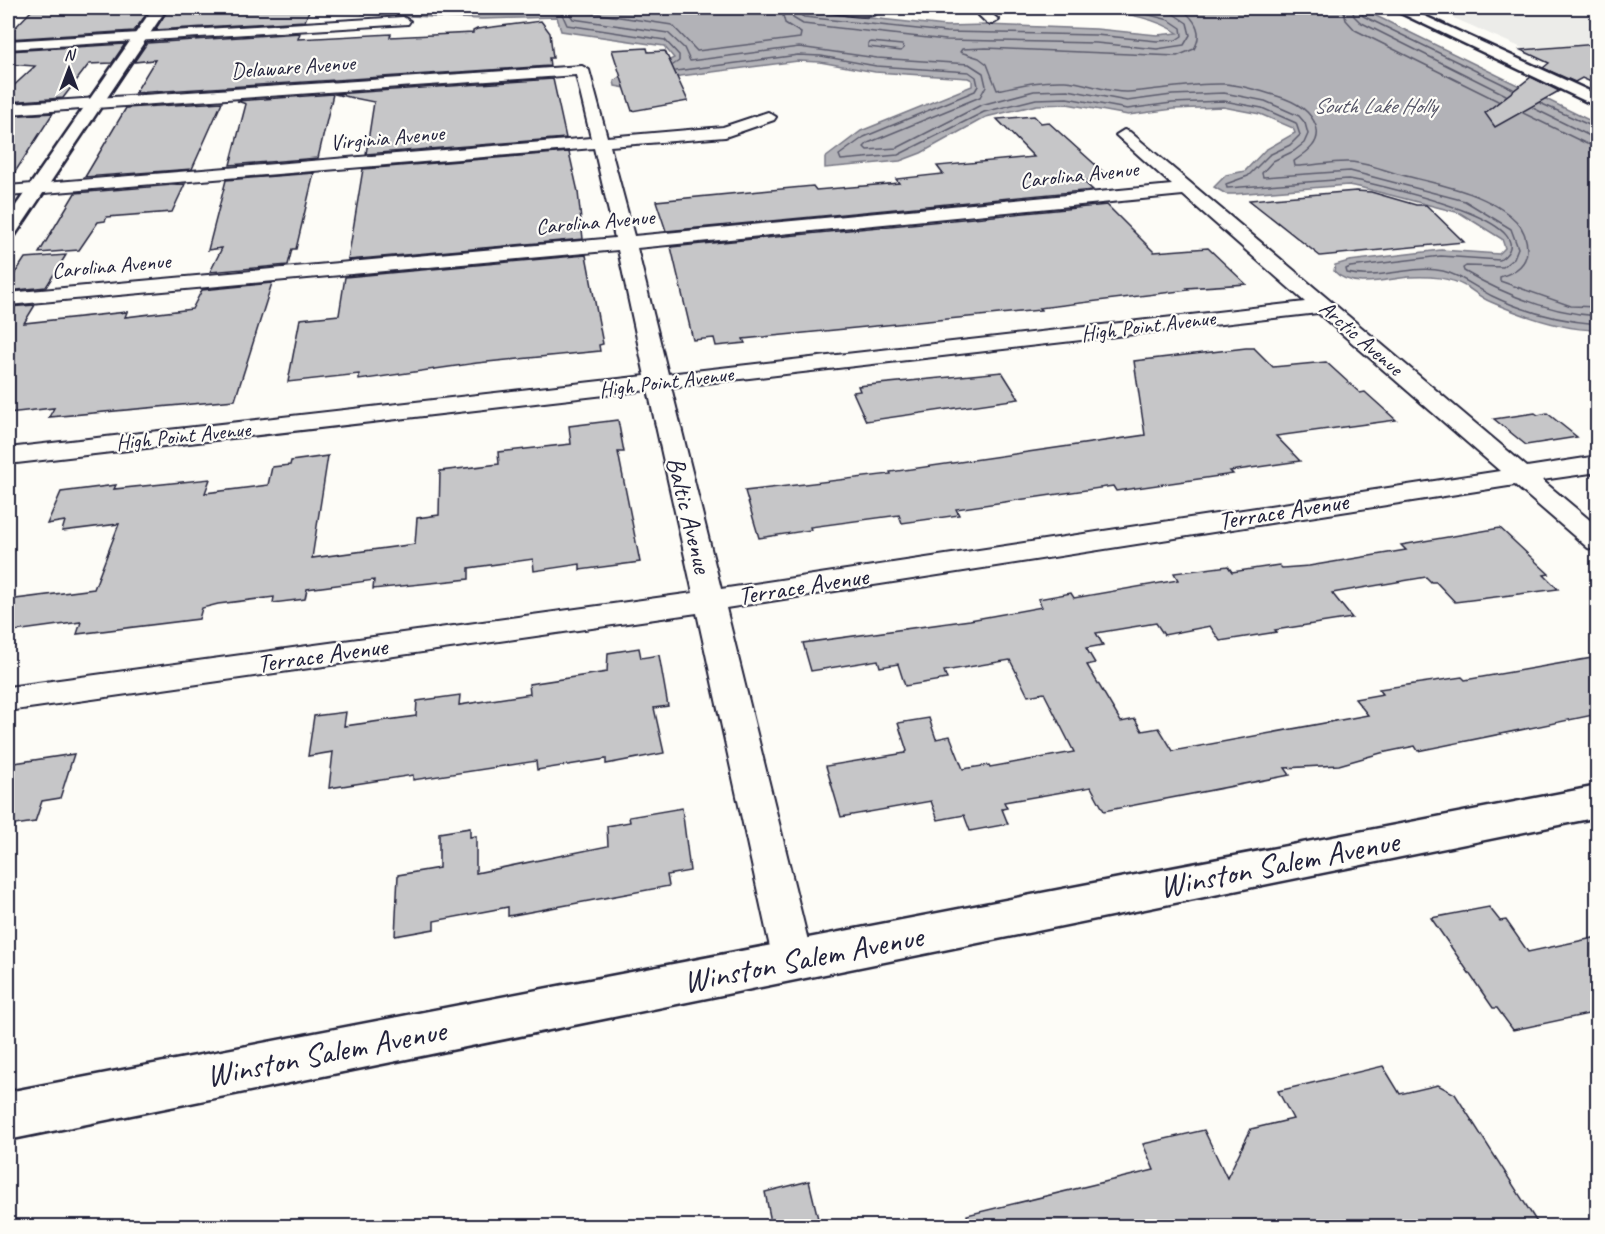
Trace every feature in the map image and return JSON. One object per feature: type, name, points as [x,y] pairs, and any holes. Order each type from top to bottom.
[{"type":"main road","points":[[8,231],[160,8]]},
{"type":"main road","points":[[1397,8],[1589,93],[1598,102]]},
{"type":"main road","name":"Winston Salem Avenue","points":[[8,1116],[1598,801]]},
{"type":"street","points":[[830,8],[871,14]]},
{"type":"street","points":[[977,8],[992,21]]},
{"type":"street","points":[[8,45],[403,21]]},
{"type":"street","name":"Delaware Avenue","points":[[8,109],[582,70]]},
{"type":"street","name":"Baltic Avenue","points":[[582,70],[626,243],[793,961]]},
{"type":"street","name":"Virginia Avenue","points":[[8,191],[725,132],[768,117]]},
{"type":"street","name":"Arctic Avenue","points":[[1124,135],[1598,542]]},
{"type":"street","name":"Carolina Avenue","points":[[8,299],[1187,189]]},
{"type":"street","name":"High Point Avenue","points":[[8,456],[658,384],[1323,306]]},
{"type":"street","name":"Terrace Avenue","points":[[8,699],[710,601],[1598,464]]},
{"type":"shaded area","points":[[1431,8],[1597,8],[1597,85],[1517,50],[1522,48]]},
{"type":"water","name":"South Lake Holly","points":[[358,8],[803,8],[804,11],[946,26],[1096,29],[1157,35],[1178,33],[1147,19],[1089,8],[1360,8],[1597,124],[1597,330],[1570,328],[1529,317],[1488,301],[1467,287],[1446,279],[1409,277],[1359,282],[1341,277],[1334,271],[1335,265],[1349,261],[1441,250],[1499,254],[1505,248],[1502,239],[1460,213],[1359,187],[1348,185],[1226,194],[1214,187],[1226,175],[1245,171],[1265,150],[1295,133],[1293,128],[1260,114],[1223,107],[1173,109],[1128,115],[1067,104],[1037,105],[986,117],[921,153],[900,161],[825,168],[825,158],[861,131],[972,86],[972,80],[875,72],[820,62],[798,61],[657,79],[631,89],[615,86],[614,81],[631,68],[674,58],[664,46],[561,31],[557,17],[482,19],[362,14],[362,10]]},
{"type":"building","points":[[34,8],[151,8],[134,31],[8,39],[8,35]]},
{"type":"building","points":[[169,8],[186,8],[187,11],[310,8],[305,21],[155,30]]},
{"type":"building","points":[[541,21],[550,33],[553,58],[549,58],[550,66],[135,93],[155,60],[134,62],[147,43],[300,33],[298,39],[391,34],[390,37],[473,33],[477,29]]},
{"type":"building","points":[[125,44],[112,63],[89,64],[63,98],[8,102],[8,91],[35,66],[8,64],[8,51]]},
{"type":"building","points":[[1598,44],[1598,85],[1582,78],[1575,82],[1543,68],[1549,63],[1521,50]]},
{"type":"building","points":[[647,48],[648,52],[665,51],[688,101],[632,111],[612,50]]},
{"type":"building","points":[[1531,77],[1559,91],[1495,127],[1485,113]]},
{"type":"building","points":[[553,79],[566,138],[366,154],[374,102],[334,94]]},
{"type":"building","points":[[333,94],[318,158],[230,165],[246,104],[237,101]]},
{"type":"building","points":[[222,102],[192,169],[85,177],[126,108]]},
{"type":"building","points":[[53,113],[8,183],[8,116]]},
{"type":"building","points":[[1034,116],[1041,123],[1048,122],[1110,178],[1083,181],[1093,190],[666,231],[656,201],[813,186],[816,190],[899,183],[896,179],[943,174],[937,166],[1034,157],[997,119]]},
{"type":"building","points":[[569,152],[578,192],[583,239],[348,260],[363,169]]},
{"type":"building","points":[[314,173],[296,249],[292,249],[288,265],[210,272],[222,248],[208,250],[226,180]]},
{"type":"building","points":[[185,184],[172,212],[107,217],[105,221],[98,222],[79,250],[39,253],[75,193]]},
{"type":"building","points":[[1356,191],[1371,192],[1416,205],[1426,205],[1464,242],[1320,256],[1249,200]]},
{"type":"building","points":[[1107,205],[1154,252],[1208,248],[1246,284],[1187,288],[1189,290],[1039,308],[1041,310],[743,339],[745,343],[716,346],[714,338],[693,340],[671,247]]},
{"type":"building","points":[[66,255],[46,287],[8,291],[8,284],[25,258]]},
{"type":"building","points":[[586,255],[603,344],[599,345],[600,351],[477,363],[359,380],[359,374],[288,382],[300,319],[339,315],[345,277]]},
{"type":"building","points":[[272,283],[235,400],[49,417],[54,408],[8,413],[8,307],[35,305],[24,323],[127,312],[125,317],[192,309],[202,290]]},
{"type":"building","points":[[1254,348],[1273,367],[1326,362],[1360,393],[1365,392],[1396,420],[1276,436],[1300,461],[1230,471],[1233,474],[1116,491],[1113,486],[956,509],[959,515],[902,523],[899,515],[810,527],[811,530],[759,538],[745,491],[891,474],[890,472],[1145,435],[1134,361]]},
{"type":"building","points":[[1002,372],[1019,399],[866,421],[853,392],[860,391],[858,386]]},
{"type":"building","points":[[1535,413],[1538,415],[1547,413],[1577,437],[1526,445],[1494,419]]},
{"type":"building","points":[[618,420],[624,452],[618,452],[640,562],[580,570],[580,564],[534,571],[533,559],[469,568],[469,579],[373,589],[374,580],[307,589],[305,599],[273,603],[274,597],[218,604],[202,608],[199,619],[77,634],[81,622],[8,632],[8,600],[94,589],[119,524],[62,531],[65,521],[47,524],[61,492],[116,485],[114,489],[210,479],[205,493],[268,485],[272,467],[290,465],[291,461],[328,456],[312,558],[415,544],[417,518],[439,515],[440,471],[499,464],[498,452],[571,444],[569,426]]},
{"type":"building","points":[[1500,528],[1549,574],[1544,575],[1558,589],[1455,602],[1436,582],[1431,582],[1426,577],[1332,593],[1352,618],[1275,630],[1277,632],[1220,641],[1210,626],[1164,635],[1156,623],[1096,633],[1103,645],[1086,648],[1095,663],[1087,665],[1121,722],[1135,719],[1142,731],[1159,728],[1173,751],[1368,715],[1355,699],[1383,694],[1379,689],[1462,677],[1465,680],[1598,657],[1598,714],[1418,751],[1415,746],[1339,765],[1285,768],[1290,775],[1104,811],[1091,787],[1004,802],[1007,808],[1002,809],[1008,824],[970,831],[964,815],[938,820],[931,801],[841,817],[826,766],[905,753],[907,751],[898,723],[929,718],[936,739],[950,736],[963,769],[989,765],[990,767],[1074,752],[1044,693],[1028,696],[1010,660],[944,671],[947,679],[905,686],[898,664],[880,667],[878,660],[811,671],[803,643],[970,620],[1042,607],[1038,599],[1071,593],[1074,598],[1178,580],[1174,573],[1228,566],[1232,572],[1279,565],[1282,568],[1309,566],[1406,550],[1401,545]]},
{"type":"building","points":[[639,648],[641,658],[659,655],[668,706],[654,708],[664,753],[606,764],[606,759],[537,770],[536,761],[413,780],[413,775],[329,788],[333,752],[308,756],[314,716],[346,712],[344,726],[416,716],[417,701],[460,695],[459,705],[530,694],[529,684],[607,672],[608,653]]},
{"type":"building","points":[[74,754],[60,798],[42,801],[35,822],[8,826],[8,764]]},
{"type":"building","points":[[682,808],[690,871],[667,875],[669,886],[508,916],[508,907],[434,921],[434,929],[395,936],[398,875],[439,868],[439,833],[470,828],[470,837],[476,836],[476,873],[608,846],[607,826],[630,822],[629,817]]},
{"type":"building","points":[[1489,907],[1500,921],[1506,920],[1528,952],[1598,937],[1598,1012],[1513,1030],[1497,1008],[1493,1008],[1431,918]]},
{"type":"building","points":[[1383,1066],[1400,1094],[1438,1085],[1455,1094],[1540,1227],[969,1227],[967,1215],[1154,1170],[1143,1144],[1204,1130],[1227,1178],[1251,1129],[1293,1119],[1278,1091]]},
{"type":"building","points":[[809,1181],[820,1227],[772,1227],[765,1192]]}]
